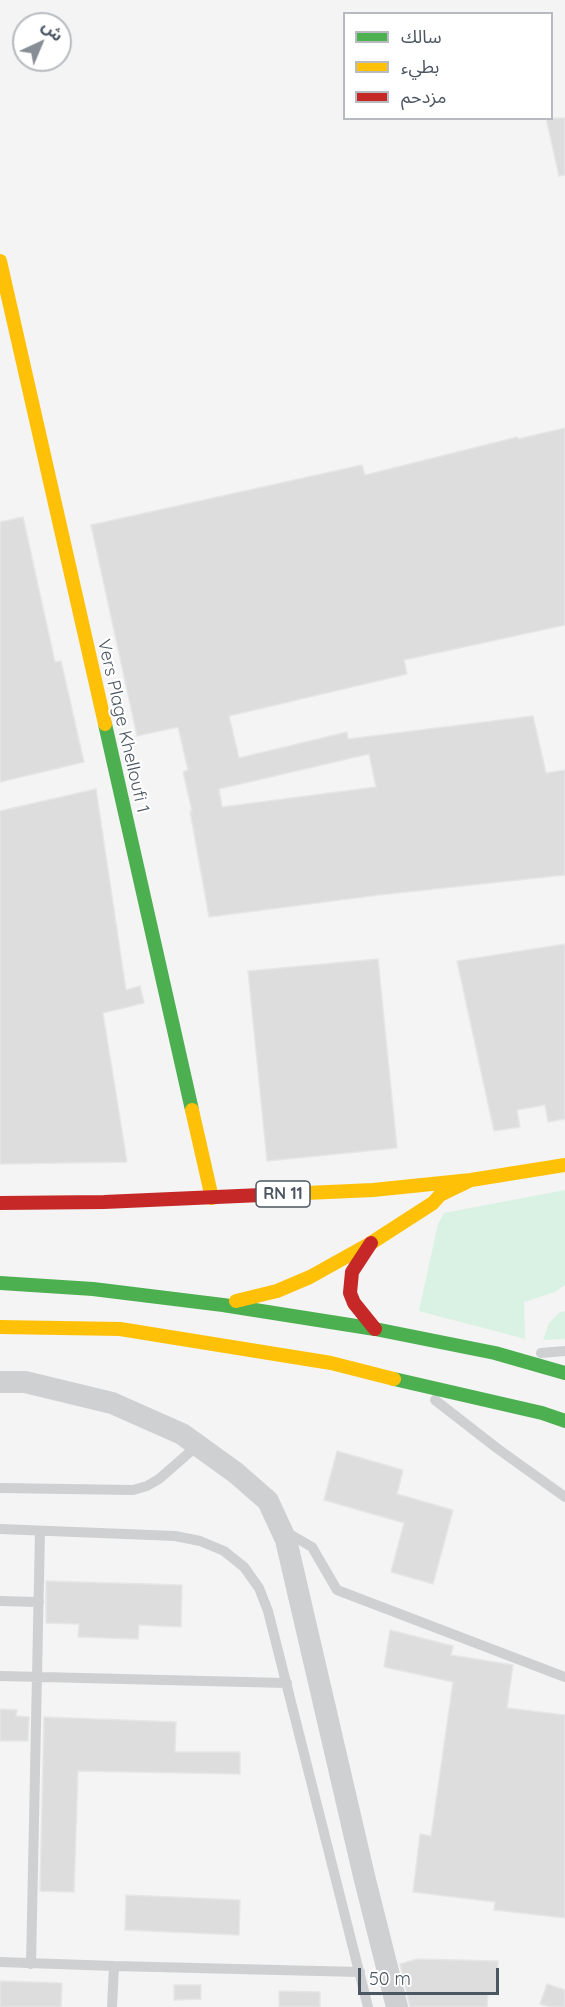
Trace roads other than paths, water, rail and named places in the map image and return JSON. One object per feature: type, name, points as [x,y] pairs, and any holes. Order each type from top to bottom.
[{"type":"main road","name":"Vers Plage Khelloufi 1","points":[[0,261],[212,1198]]},
{"type":"main road","name":"RN 11","points":[[0,1203],[212,1198],[373,1190],[471,1180],[563,1167]]},
{"type":"main road","points":[[223,1305],[294,1285],[371,1243],[434,1203],[440,1195],[471,1180]]},
{"type":"main road","points":[[371,1243],[352,1272],[350,1293],[354,1303],[375,1329]]},
{"type":"main road","points":[[0,1283],[93,1289],[223,1305],[375,1329],[495,1353],[565,1373]]},
{"type":"main road","points":[[0,1327],[120,1329],[331,1363],[543,1413],[565,1421]]},
{"type":"street","points":[[0,1382],[25,1382],[112,1403],[182,1434],[236,1473],[268,1501],[286,1540],[397,2007]]},
{"type":"lane","points":[[495,1353],[565,1352]]},
{"type":"lane","points":[[413,1384],[565,1497]]},
{"type":"lane","points":[[0,1488],[133,1490],[159,1479],[198,1445]]},
{"type":"lane","points":[[0,1529],[175,1536],[200,1541],[224,1551],[244,1567],[259,1588],[268,1611],[368,2007]]},
{"type":"lane","points":[[282,1530],[312,1547],[337,1590],[565,1677]]},
{"type":"lane","points":[[31,1964],[40,1531]]},
{"type":"lane","points":[[0,1601],[39,1602]]},
{"type":"lane","points":[[0,1676],[287,1683]]},
{"type":"lane","points":[[0,1962],[360,1972]]},
{"type":"lane","points":[[112,2007],[114,1966]]}]
